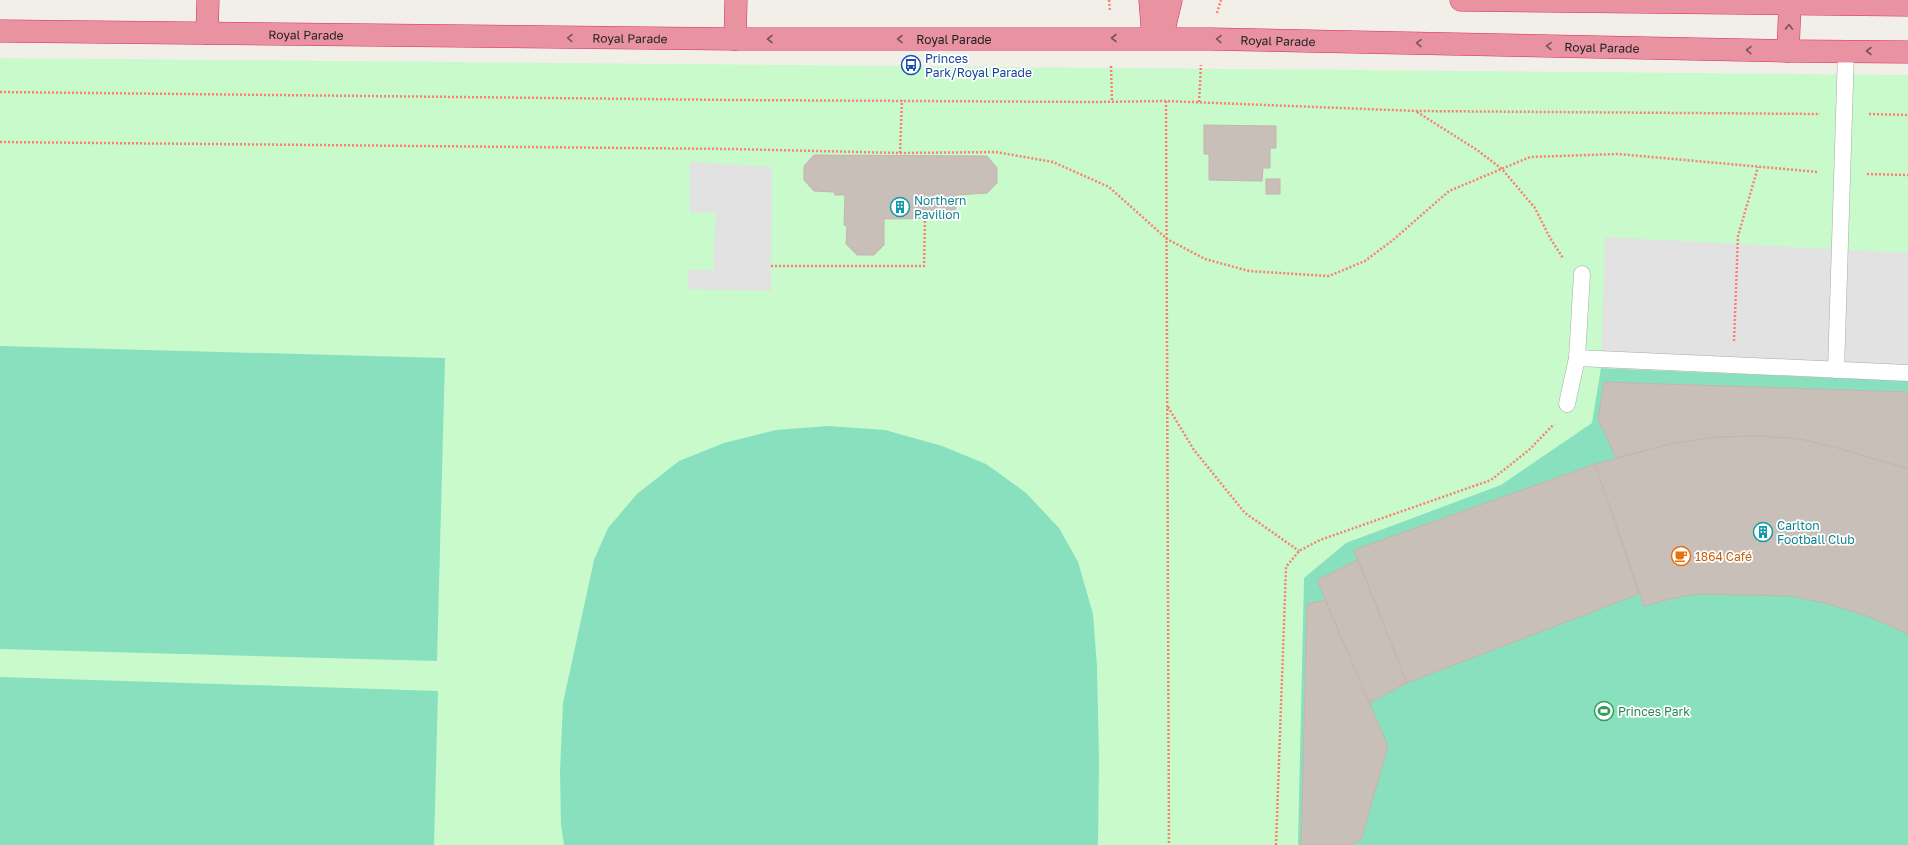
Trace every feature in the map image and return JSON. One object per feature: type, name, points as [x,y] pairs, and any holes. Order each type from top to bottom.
[{"type":"highway","points":[[207,33],[208,0]]},
{"type":"highway","points":[[735,39],[736,0]]},
{"type":"highway","points":[[1150,0],[1157,38]]},
{"type":"highway","points":[[1157,38],[1172,0]]},
{"type":"highway","points":[[1461,0],[1908,4]]},
{"type":"highway","points":[[1788,51],[1790,3]]},
{"type":"highway","name":"Royal Parade","points":[[0,31],[735,39],[1157,38],[1788,51],[1908,52]]},
{"type":"lane","points":[[1836,370],[1846,51]]},
{"type":"lane","points":[[1567,404],[1577,358],[1582,274]]},
{"type":"lane","points":[[1577,358],[1908,373]]},
{"type":"path","points":[[0,92],[718,100],[1166,101],[1416,111],[1908,114]]},
{"type":"path","points":[[900,153],[902,100]]},
{"type":"path","points":[[1166,101],[1169,845]]},
{"type":"path","points":[[1416,111],[1477,150],[1502,169],[1535,208],[1550,238],[1567,264],[1582,274]]},
{"type":"path","points":[[0,142],[733,149],[900,153],[996,152],[1053,162],[1109,187],[1167,239],[1205,259],[1249,271],[1329,276],[1365,261],[1393,240],[1449,190],[1530,157],[1618,154],[1842,174],[1908,175]]},
{"type":"path","points":[[1733,365],[1738,236],[1758,167]]},
{"type":"path","points":[[771,266],[924,266],[925,218]]},
{"type":"path","points":[[1276,845],[1286,567],[1299,551],[1320,540],[1490,480],[1529,450],[1551,429],[1567,404]]},
{"type":"path","points":[[1167,407],[1194,450],[1245,513],[1299,551]]},
{"type":"green space","name":"Princes Park","points":[[0,58],[1908,75],[1908,845],[0,845]]},
{"type":"green space","points":[[0,346],[445,358],[437,661],[0,649]]},
{"type":"green space","name":"Princes Park","points":[[1601,368],[1908,381],[1908,845],[1298,845],[1304,578],[1346,543],[1501,485],[1592,423]]},
{"type":"green space","points":[[828,426],[885,430],[942,446],[986,464],[1025,492],[1059,528],[1078,562],[1093,614],[1097,667],[1099,760],[1098,845],[564,845],[561,824],[560,771],[563,703],[594,560],[608,528],[637,494],[679,461],[724,443],[776,430]]},
{"type":"green space","points":[[0,677],[438,691],[434,845],[0,845]]},
{"type":"shaded area","points":[[690,162],[772,167],[771,291],[688,289],[687,270],[713,270],[716,212],[690,213]]},
{"type":"shaded area","points":[[1605,237],[1908,253],[1908,381],[1601,368]]},
{"type":"building","points":[[1204,125],[1276,126],[1276,148],[1270,148],[1270,168],[1263,168],[1262,181],[1209,180],[1209,154],[1204,154]]},
{"type":"building","name":"Northern Pavilion","points":[[814,155],[987,156],[997,168],[997,183],[987,193],[956,195],[955,218],[884,219],[884,245],[874,255],[857,255],[846,244],[847,226],[844,225],[845,195],[835,195],[834,192],[814,191],[804,180],[804,166]]},
{"type":"building","points":[[1266,179],[1280,179],[1280,194],[1266,194]]},
{"type":"building","points":[[1604,382],[1908,392],[1908,469],[1834,447],[1800,439],[1760,436],[1719,437],[1674,443],[1616,458],[1598,419]]},
{"type":"building","name":"Carlton Football Club","points":[[1760,436],[1800,439],[1834,447],[1908,469],[1908,634],[1870,617],[1829,604],[1792,596],[1696,594],[1644,606],[1595,464],[1674,443],[1719,437]]},
{"type":"building","points":[[1595,464],[1639,594],[1407,683],[1354,550]]},
{"type":"building","points":[[1358,560],[1407,683],[1369,703],[1317,580]]},
{"type":"building","points":[[1325,600],[1388,746],[1361,840],[1349,845],[1301,845],[1307,604]]},
{"type":"place","name":"Princes Park/Royal Parade","points":[[911,65]]},
{"type":"place","name":"Northern Pavilion","points":[[900,207]]},
{"type":"place","name":"Carlton Football Club","points":[[1763,532]]},
{"type":"place","name":"1864 Café","points":[[1681,556]]},
{"type":"place","name":"Princes Park","points":[[1604,711]]}]
